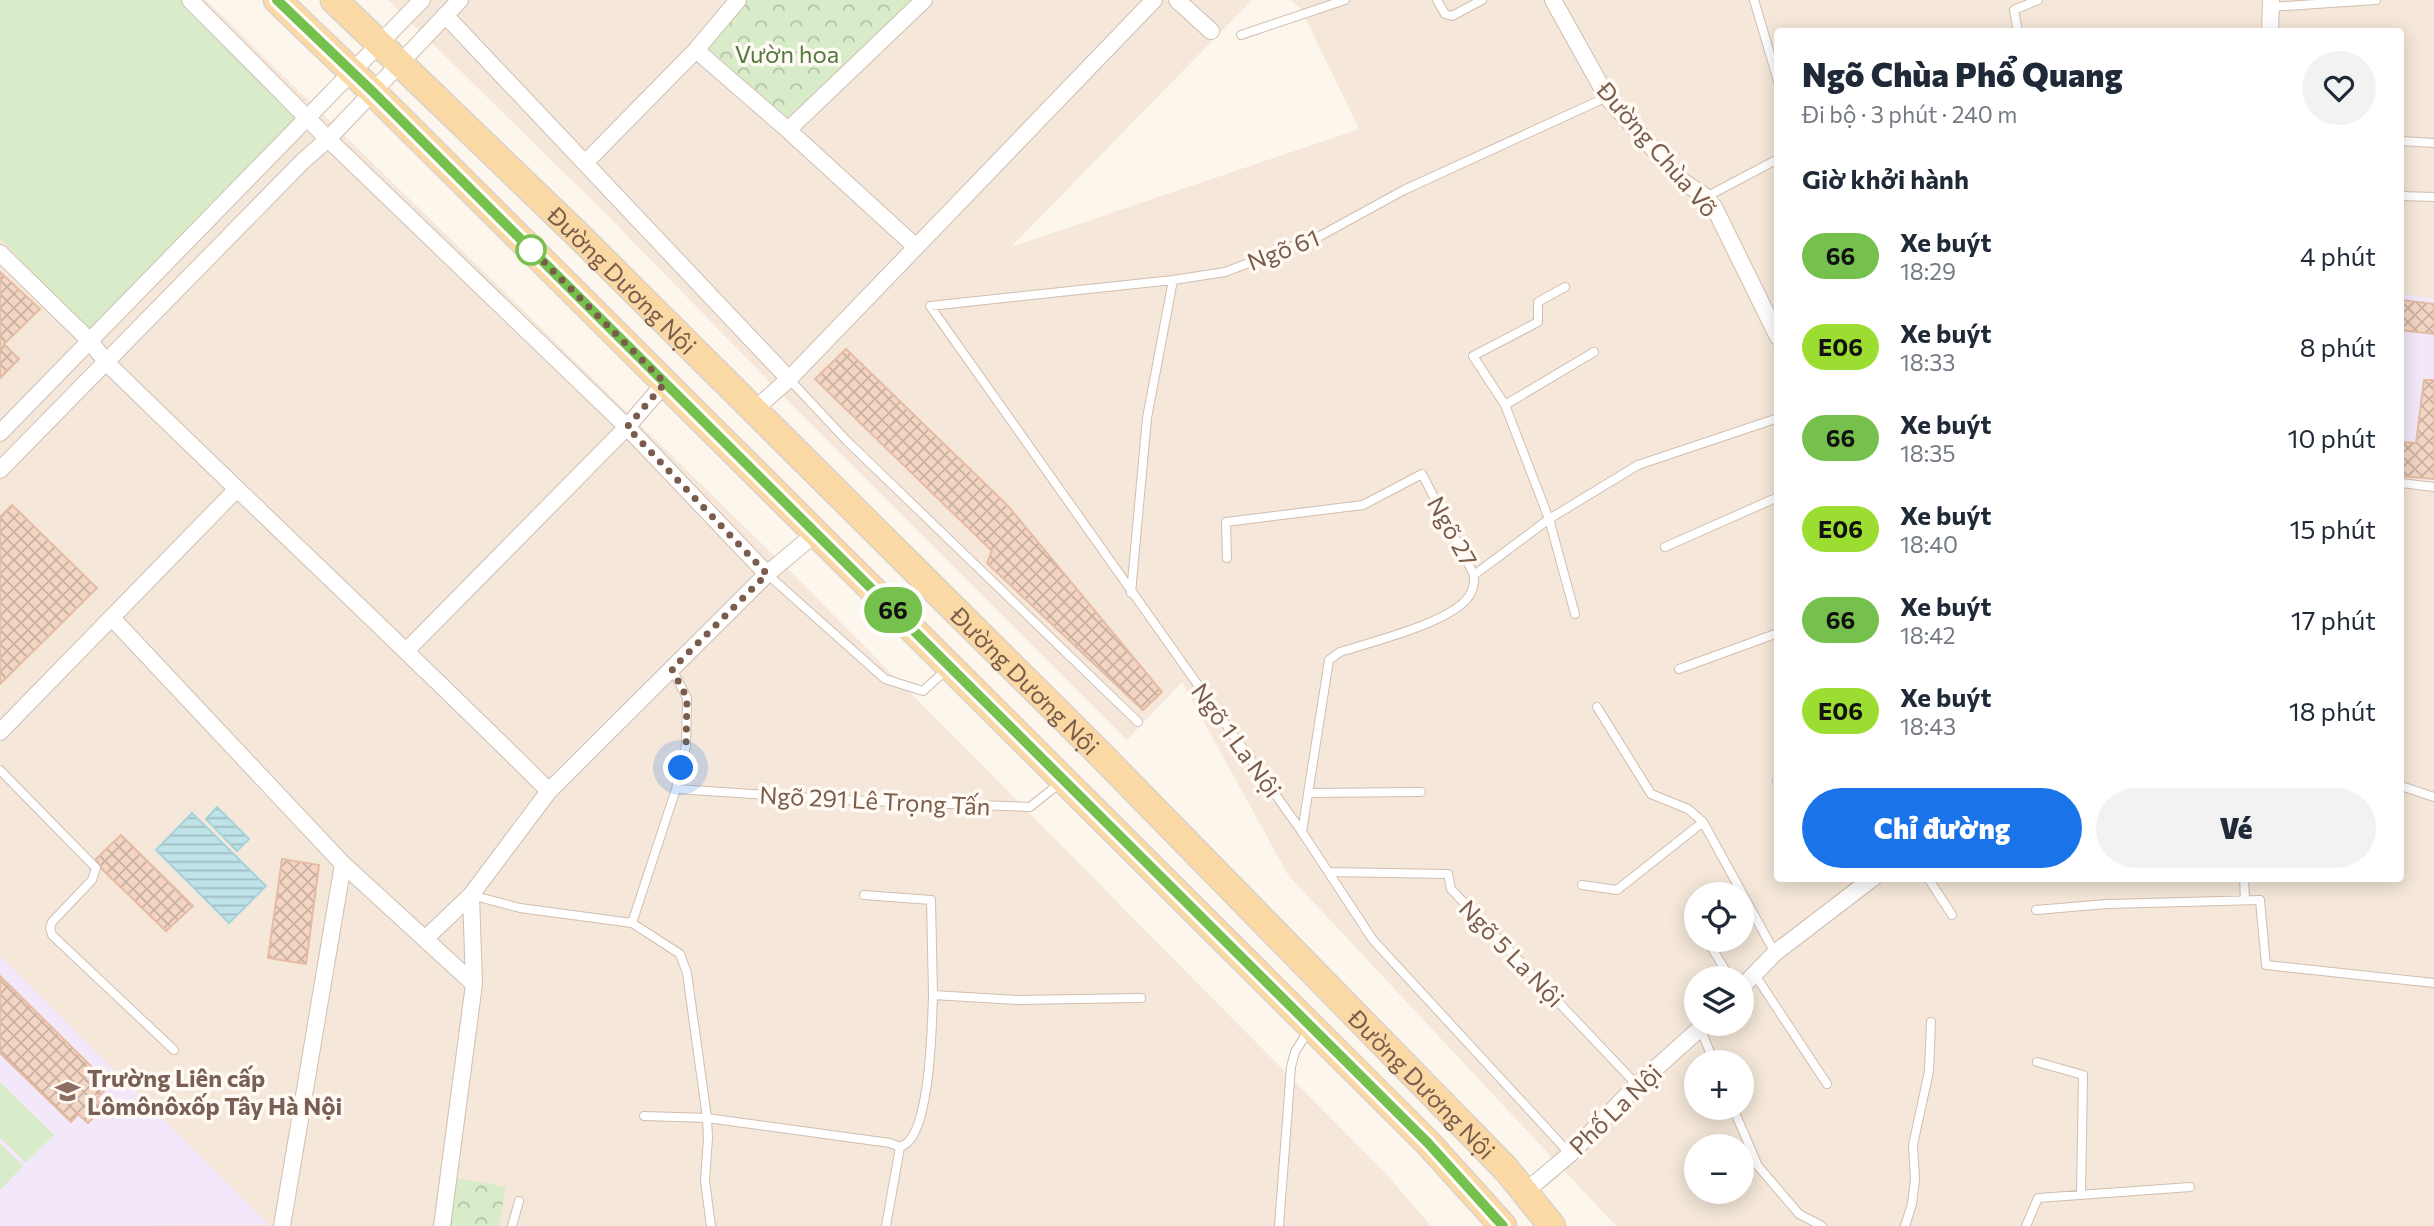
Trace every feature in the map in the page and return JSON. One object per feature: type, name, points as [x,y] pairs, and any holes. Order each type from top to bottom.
[{"type":"main road","name":"Đường Dương Nội","points":[[277,0],[353,72],[1428,1143],[1495,1223]]},
{"type":"main road","name":"Đường Dương Nội","points":[[334,0],[577,234],[1099,753],[1506,1169],[1552,1226]]},
{"type":"main road","points":[[1495,1223],[1525,1192]]},
{"type":"street","points":[[190,0],[328,139],[627,427],[767,574]]},
{"type":"street","points":[[0,432],[422,0]]},
{"type":"street","points":[[0,470],[328,139],[460,0]]},
{"type":"street","points":[[585,163],[696,50],[738,0]]},
{"type":"street","points":[[788,130],[924,0]]},
{"type":"street","points":[[754,410],[789,379],[1154,0]]},
{"type":"street","points":[[1177,0],[1211,31]]},
{"type":"street","name":"Đường Chùa Võ","points":[[1553,0],[1607,97],[1681,180],[1706,197],[1713,207],[1774,329]]},
{"type":"street","points":[[2270,28],[2271,3]]},
{"type":"street","points":[[445,15],[789,379]]},
{"type":"street","points":[[696,50],[916,247]]},
{"type":"street","points":[[0,253],[236,490],[407,650],[549,791]]},
{"type":"street","points":[[407,650],[627,427],[665,383]]},
{"type":"street","points":[[0,732],[236,490]]},
{"type":"street","points":[[425,939],[471,895],[549,791],[767,574],[816,533]]},
{"type":"street","points":[[112,618],[342,864],[474,984]]},
{"type":"street","points":[[282,1226],[342,864]]},
{"type":"street","points":[[1755,975],[1775,953],[1868,882]]},
{"type":"street","points":[[442,1226],[474,984],[471,895]]},
{"type":"street","name":"Phố La Nội","points":[[1525,1192],[1570,1154],[1637,1085],[1692,1036]]},
{"type":"lane","points":[[1241,35],[1345,0]]},
{"type":"lane","points":[[1437,0],[1445,14],[1452,16],[1482,0]]},
{"type":"lane","points":[[1754,0],[1774,68]]},
{"type":"lane","points":[[2017,28],[2014,10],[2038,0]]},
{"type":"lane","points":[[2271,3],[2376,0]]},
{"type":"lane","name":"Ngõ 61","points":[[930,306],[1225,272],[1320,236],[1404,190],[1607,97]]},
{"type":"lane","points":[[2404,141],[2434,143]]},
{"type":"lane","points":[[1706,197],[1774,161]]},
{"type":"lane","points":[[2404,196],[2434,196]]},
{"type":"lane","points":[[1131,593],[1147,418],[1173,280]]},
{"type":"lane","points":[[1565,287],[1538,302],[1538,323],[1473,356],[1505,405],[1549,519],[1576,614]]},
{"type":"lane","name":"Ngõ 1 La Nội","points":[[930,306],[1302,832],[1373,940],[1570,1154]]},
{"type":"lane","points":[[1505,405],[1594,352]]},
{"type":"lane","points":[[789,379],[846,441],[1138,722]]},
{"type":"lane","name":"Ngõ 27","points":[[1227,558],[1226,522],[1363,505],[1422,474],[1474,575],[1549,519],[1638,466],[1774,419]]},
{"type":"lane","points":[[2404,484],[2434,487]]},
{"type":"lane","points":[[1665,547],[1774,499]]},
{"type":"lane","points":[[767,574],[886,679],[923,691],[949,666]]},
{"type":"lane","points":[[1302,832],[1329,660],[1340,652],[1431,622],[1451,612],[1469,597],[1475,585],[1474,575]]},
{"type":"lane","points":[[1679,669],[1774,634]]},
{"type":"lane","points":[[632,923],[676,789],[686,746],[687,698],[672,669]]},
{"type":"lane","points":[[1597,707],[1651,794],[1688,809],[1703,822],[1775,953]]},
{"type":"lane","points":[[0,771],[96,868],[92,880],[52,922],[52,935],[174,1050]]},
{"type":"lane","name":"Ngõ 291 Lê Trọng Tấn","points":[[676,789],[844,800],[1030,807],[1064,780]]},
{"type":"lane","points":[[2404,787],[2434,797]]},
{"type":"lane","points":[[1308,793],[1421,792]]},
{"type":"lane","points":[[1582,884],[1617,890],[1703,822]]},
{"type":"lane","name":"Ngõ 5 La Nội","points":[[1329,872],[1448,874],[1451,889],[1637,1085]]},
{"type":"lane","points":[[1931,882],[1952,915]]},
{"type":"lane","points":[[2244,882],[2245,900]]},
{"type":"lane","points":[[471,895],[520,908],[632,923],[680,954],[687,973],[707,1118],[705,1181],[710,1226]]},
{"type":"lane","points":[[864,895],[931,901],[933,995],[930,1062],[921,1112],[909,1141],[900,1147],[886,1226]]},
{"type":"lane","points":[[2036,910],[2107,904],[2260,900],[2266,965],[2434,983]]},
{"type":"lane","points":[[1755,975],[1827,1084]]},
{"type":"lane","points":[[933,995],[1017,1000],[1141,998]]},
{"type":"lane","points":[[1905,1226],[1912,1204],[1913,1145],[1929,1070],[1931,1022]]},
{"type":"lane","points":[[1279,1226],[1291,1067],[1311,1026]]},
{"type":"lane","points":[[2037,1062],[2082,1075],[2081,1195]]},
{"type":"lane","points":[[644,1115],[707,1118],[890,1143],[900,1147]]},
{"type":"lane","points":[[1738,1120],[1758,1166],[1800,1214],[1822,1226]]},
{"type":"lane","points":[[2026,1226],[2039,1198],[2190,1186]]},
{"type":"lane","points":[[512,1226],[519,1201]]},
{"type":"shaded area","points":[[0,0],[206,0],[802,583],[1388,1176],[1431,1226],[0,1226]]},
{"type":"shaded area","points":[[388,0],[1252,0],[1011,247],[1359,129],[1301,9],[1291,0],[2434,0],[2434,1226],[1616,1226],[1288,875],[1182,682],[1127,740],[787,400],[605,213]]},
{"type":"shaded area","points":[[2404,294],[2434,299],[2434,481],[2404,477]]},
{"type":"shaded area","name":"Trường Liên cấp Lômônôxốp Tây Hà Nội","points":[[0,956],[269,1225],[0,1226]]},
{"type":"green space","points":[[0,0],[182,0],[298,116],[89,333],[0,238]]},
{"type":"green space","name":"Vườn hoa","points":[[742,0],[920,0],[788,126],[700,49]]},
{"type":"green space","points":[[0,1082],[54,1135],[26,1163],[0,1138]]},
{"type":"green space","points":[[0,1143],[23,1166],[0,1190]]},
{"type":"green space","points":[[450,1177],[506,1187],[499,1226],[443,1226]]},
{"type":"water","points":[[217,807],[249,839],[237,851],[206,819]]},
{"type":"water","points":[[192,813],[266,886],[229,923],[156,850]]},
{"type":"building","points":[[0,272],[40,309],[4,344],[19,359],[0,378]]},
{"type":"building","points":[[2404,300],[2434,304],[2434,334],[2404,330]]},
{"type":"building","points":[[846,349],[1008,506],[1162,692],[1143,710],[987,563],[992,551],[815,379]]},
{"type":"building","points":[[2424,380],[2434,380],[2434,479],[2404,476],[2404,442],[2416,443]]},
{"type":"building","points":[[12,505],[97,588],[0,684],[0,517]]},
{"type":"building","points":[[121,835],[193,906],[166,931],[102,869],[96,859]]},
{"type":"building","points":[[282,859],[319,865],[306,964],[268,958]]},
{"type":"building","points":[[0,976],[110,1085],[96,1099],[104,1107],[88,1123],[78,1114],[71,1122],[0,1053]]},
{"type":"bus line","name":"66","points":[[277,0],[373,92],[1428,1143],[1503,1226]]},
{"type":"place","name":"Trường Liên cấp Lômônôxốp Tây Hà Nội","points":[[67,1091]]},
{"type":"route","points":[[531,250],[529,247],[665,383],[627,427],[767,574],[672,669],[687,698],[686,746],[681,768]]}]
